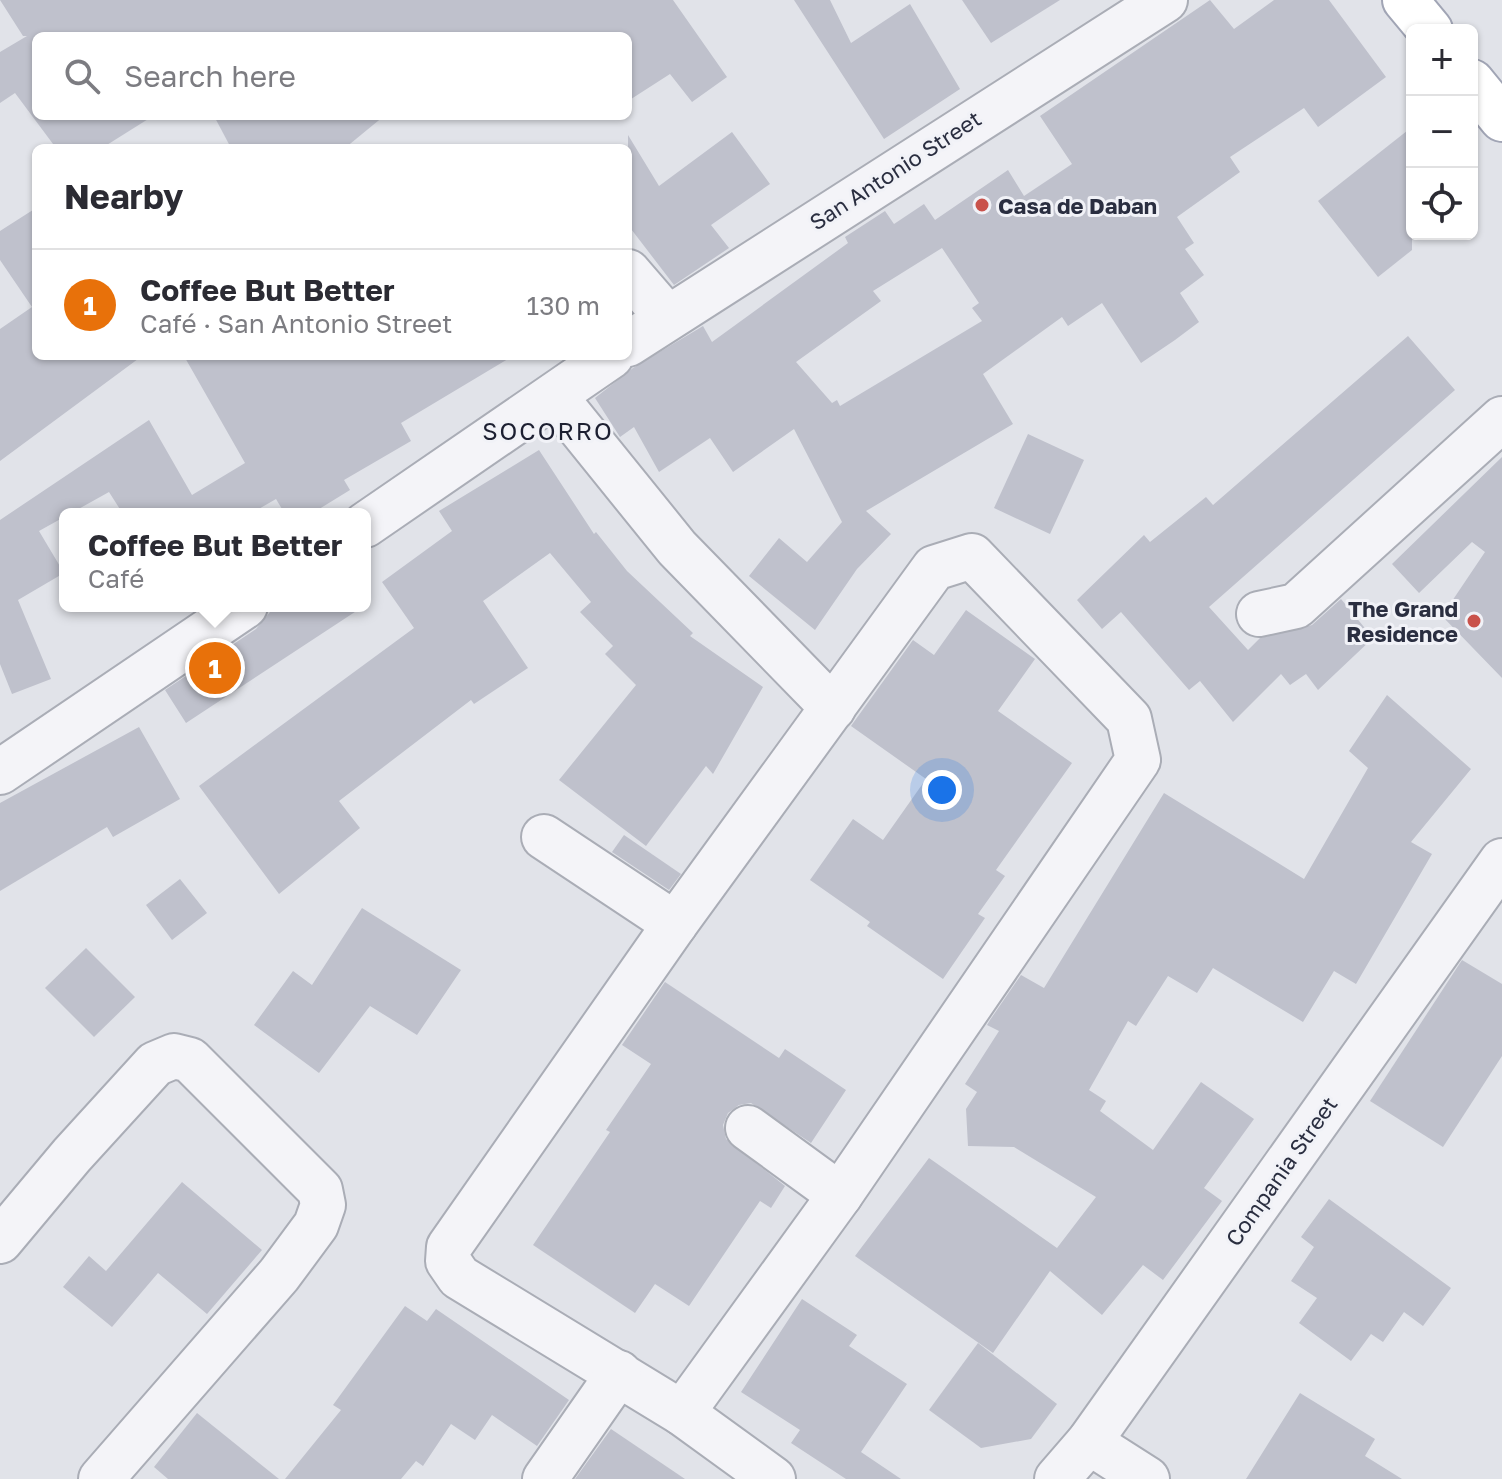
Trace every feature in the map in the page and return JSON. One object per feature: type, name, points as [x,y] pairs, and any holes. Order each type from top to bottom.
[{"type":"main road","points":[[1405,0],[1425,24]]},
{"type":"main road","points":[[1478,89],[1502,119]]},
{"type":"street","name":"San Antonio Street","points":[[632,341],[666,316],[1165,0]]},
{"type":"street","points":[[632,277],[666,316]]},
{"type":"street","points":[[371,521],[606,360]]},
{"type":"street","points":[[555,397],[677,548],[833,708]]},
{"type":"street","points":[[1259,614],[1296,606],[1502,419]]},
{"type":"street","points":[[682,1413],[840,1195],[1138,760],[1129,719],[972,556],[934,568],[675,924],[449,1247],[448,1261],[459,1277],[682,1413],[773,1479]]},
{"type":"street","points":[[0,772],[236,612]]},
{"type":"street","points":[[544,837],[675,924]]},
{"type":"street","name":"Compania Street","points":[[1057,1479],[1089,1442],[1502,861]]},
{"type":"street","points":[[0,1241],[72,1155],[155,1064],[174,1056],[190,1060],[320,1190],[323,1205],[316,1225],[279,1275],[101,1479]]},
{"type":"street","points":[[748,1128],[840,1195]]},
{"type":"street","points":[[545,1479],[619,1373]]},
{"type":"street","points":[[1089,1442],[1147,1479]]},
{"type":"building","points":[[0,0],[673,0],[727,77],[692,102],[670,74],[632,98],[632,32],[32,32],[32,116],[15,93],[0,103],[0,52],[27,36],[23,36]]},
{"type":"building","points":[[794,0],[830,0],[851,43],[910,4],[960,89],[884,139]]},
{"type":"building","points":[[962,0],[1060,0],[991,43]]},
{"type":"building","points":[[1210,0],[1234,29],[1274,0],[1329,0],[1386,77],[1318,127],[1304,108],[1230,157],[1240,172],[1177,217],[1194,243],[1185,249],[1204,275],[1180,293],[1199,322],[1175,340],[1141,363],[1102,303],[1068,326],[1062,317],[983,374],[1013,424],[866,511],[891,534],[857,569],[815,630],[749,576],[779,538],[807,562],[842,522],[794,429],[733,472],[710,438],[659,472],[634,427],[620,437],[595,398],[633,368],[703,326],[712,342],[848,243],[845,237],[885,211],[894,224],[924,204],[935,220],[1008,170],[1024,196],[1072,164],[1040,116]],"holes":[[[942,248],[979,303],[972,308],[982,321],[840,406],[837,400],[832,403],[796,362],[881,301],[873,291]]]},
{"type":"building","points":[[35,120],[147,120],[108,144],[53,144]]},
{"type":"building","points":[[216,120],[379,120],[350,144],[229,144]]},
{"type":"building","points":[[732,132],[770,184],[711,225],[729,248],[674,285],[632,230],[632,144],[628,144],[628,135],[659,186]]},
{"type":"building","points":[[1406,132],[1406,240],[1412,240],[1412,250],[1378,277],[1318,201]]},
{"type":"building","points":[[32,211],[32,307],[0,260],[0,231]]},
{"type":"building","points":[[32,307],[32,360],[137,360],[0,461],[0,329]]},
{"type":"building","points":[[1408,336],[1455,390],[1209,607],[1248,650],[1260,638],[1312,625],[1341,599],[1373,638],[1318,690],[1306,674],[1290,685],[1281,674],[1233,722],[1200,681],[1189,690],[1121,612],[1102,629],[1077,600],[1144,535],[1150,542],[1206,497],[1213,505]]},
{"type":"building","points":[[186,360],[506,360],[401,423],[411,441],[344,480],[350,490],[321,508],[281,508],[276,499],[260,508],[119,508],[109,492],[80,508],[59,508],[59,520],[39,531],[59,565],[59,576],[18,600],[51,679],[12,694],[0,664],[0,520],[149,420],[192,495],[245,463]]},
{"type":"building","points":[[1028,434],[1084,460],[1050,534],[994,508]]},
{"type":"building","points":[[539,450],[594,534],[596,532],[627,571],[693,633],[690,636],[763,687],[713,774],[706,766],[646,846],[559,780],[636,685],[605,654],[613,646],[580,612],[591,602],[550,553],[483,601],[528,668],[474,704],[471,700],[339,801],[360,828],[279,894],[199,786],[414,628],[382,582],[452,531],[439,511]]},
{"type":"building","name":"The Grand Residence","points":[[1502,457],[1502,678],[1442,616],[1485,552],[1472,542],[1419,593],[1392,564]]},
{"type":"building","points":[[966,610],[1035,659],[998,711],[1072,763],[996,870],[1005,876],[978,914],[985,918],[943,979],[867,926],[870,922],[810,880],[853,819],[883,840],[926,779],[851,726],[913,640],[934,655]]},
{"type":"building","points":[[270,612],[355,612],[186,723],[165,690],[256,629]]},
{"type":"building","points":[[1387,695],[1471,769],[1411,842],[1432,854],[1356,984],[1334,971],[1303,1022],[1213,968],[1197,993],[1168,976],[1136,1026],[1128,1021],[1089,1090],[1106,1101],[1100,1111],[1153,1150],[1201,1082],[1254,1119],[1204,1188],[1222,1201],[1163,1280],[1143,1265],[1102,1315],[1050,1271],[993,1353],[855,1256],[929,1158],[1057,1248],[1096,1197],[1014,1147],[968,1146],[966,1109],[977,1092],[965,1084],[999,1031],[987,1025],[1021,975],[1044,988],[1164,793],[1304,879],[1368,768],[1349,751]]},
{"type":"building","points":[[139,727],[180,799],[113,837],[107,827],[0,891],[0,803]]},
{"type":"building","points":[[624,835],[681,874],[669,890],[612,852]]},
{"type":"building","points":[[180,879],[207,913],[172,940],[146,905]]},
{"type":"building","points":[[362,908],[461,970],[417,1035],[370,1006],[319,1073],[254,1025],[293,971],[312,985]]},
{"type":"building","points":[[86,948],[135,997],[94,1037],[45,988]]},
{"type":"building","points":[[1462,960],[1502,984],[1502,1056],[1443,1147],[1370,1101]]},
{"type":"building","points":[[665,982],[779,1058],[785,1049],[846,1090],[811,1143],[751,1103],[739,1105],[728,1113],[723,1125],[726,1139],[785,1186],[771,1208],[760,1201],[689,1306],[655,1284],[635,1313],[533,1245],[610,1132],[606,1130],[651,1064],[622,1045]]},
{"type":"building","points":[[182,1182],[262,1250],[207,1314],[158,1273],[112,1327],[63,1287],[89,1256],[106,1271]]},
{"type":"building","points":[[1329,1199],[1451,1288],[1423,1326],[1404,1312],[1383,1342],[1371,1334],[1351,1361],[1299,1323],[1317,1298],[1291,1281],[1314,1247],[1301,1237]]},
{"type":"building","points":[[802,1299],[857,1335],[849,1346],[907,1384],[861,1452],[901,1479],[846,1479],[791,1443],[800,1430],[741,1392]]},
{"type":"building","points":[[405,1306],[427,1321],[436,1309],[569,1400],[537,1446],[492,1415],[475,1440],[451,1424],[423,1466],[416,1461],[401,1479],[285,1479],[341,1410],[333,1405]]},
{"type":"building","points":[[978,1343],[1057,1404],[1031,1439],[981,1448],[929,1410]]},
{"type":"building","points":[[1300,1393],[1375,1439],[1365,1456],[1402,1479],[1246,1479]]},
{"type":"building","points":[[197,1413],[279,1479],[168,1479],[154,1467]]},
{"type":"building","points":[[611,1429],[685,1479],[575,1479]]},
{"type":"place","name":"Casa de Daban","points":[[982,205]]},
{"type":"place","name":"The Grand Residence","points":[[1474,621]]},
{"type":"place","name":"Coffee But Better","points":[[215,668]]},
{"type":"district","name":"SOCORRO","points":[[548,430]]}]
